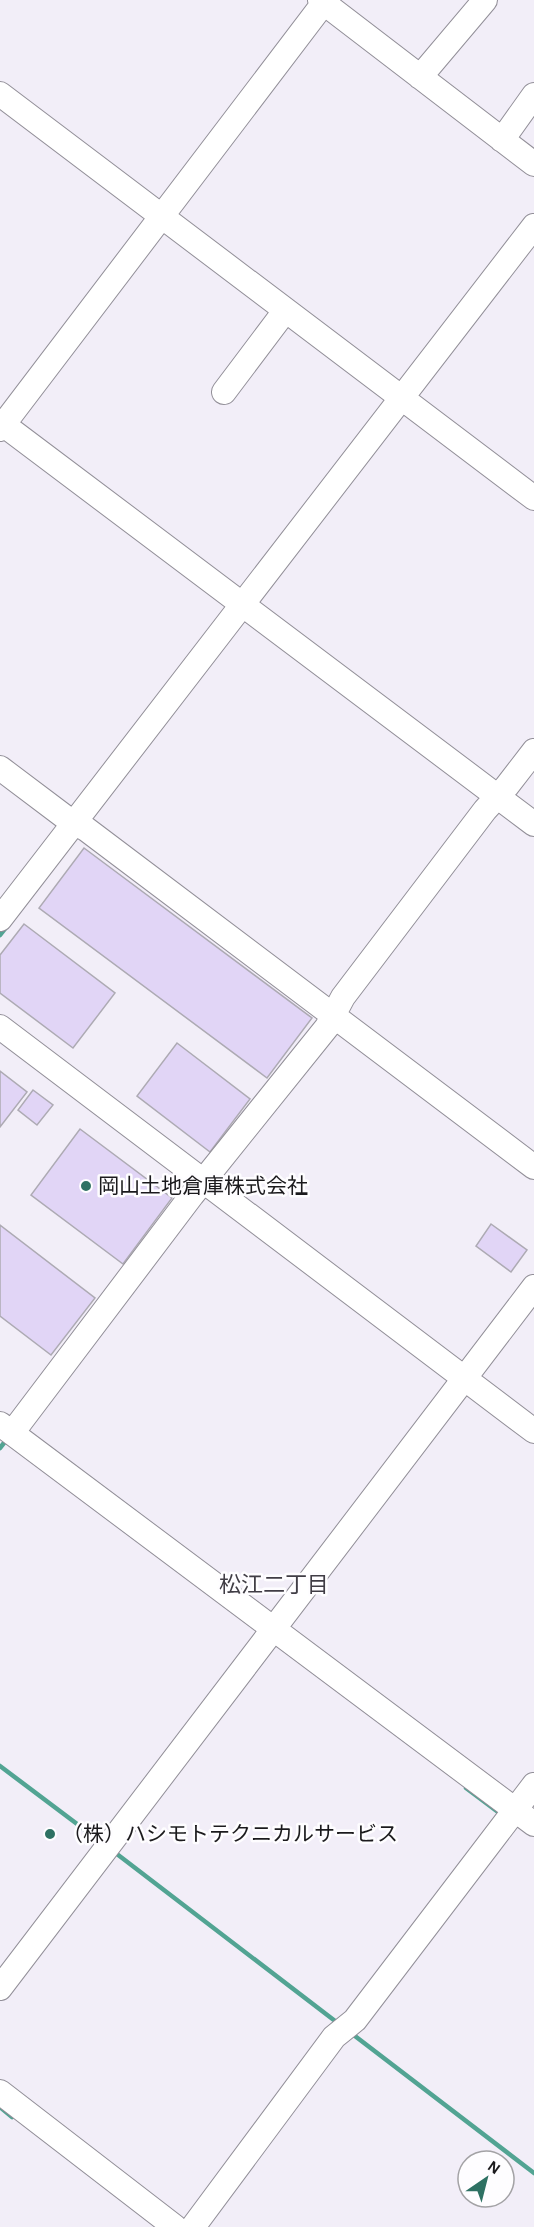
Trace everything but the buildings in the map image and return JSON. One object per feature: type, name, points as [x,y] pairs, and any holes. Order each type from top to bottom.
[{"type":"street","points":[[420,77],[484,0]]},
{"type":"street","points":[[534,164],[323,1],[161,218],[1,425],[534,824]]},
{"type":"street","points":[[0,94],[534,498]]},
{"type":"street","points":[[502,140],[534,95]]},
{"type":"street","points":[[0,919],[80,821],[241,604],[534,226]]},
{"type":"street","points":[[225,392],[285,311]]},
{"type":"street","points":[[525,1817],[267,1629],[6,1428],[327,1027],[336,1010],[497,796],[534,751]]},
{"type":"street","points":[[0,768],[80,821],[336,1010],[534,1167]]},
{"type":"street","points":[[0,1027],[534,1431]]},
{"type":"street","points":[[0,1988],[267,1629],[534,1287]]},
{"type":"street","points":[[193,2227],[334,2037],[347,2028],[525,1817],[534,1785]]},
{"type":"street","points":[[0,2092],[175,2227]]},
{"type":"waterway","points":[[0,935],[7,926]]},
{"type":"waterway","points":[[0,1448],[7,1439]]},
{"type":"waterway","points":[[0,1766],[101,1842]]},
{"type":"waterway","points":[[466,1788],[502,1815]]},
{"type":"waterway","points":[[113,1851],[339,2024]]},
{"type":"waterway","points":[[351,2033],[534,2173]]},
{"type":"waterway","points":[[0,2107],[12,2117]]},
{"type":"place","name":"岡山土地倉庫株式会社","points":[[86,1186]]},
{"type":"place","name":"（株）ハシモトテクニカルサービス","points":[[50,1834]]},
{"type":"district","name":"松江二丁目","points":[[274,1584]]}]
